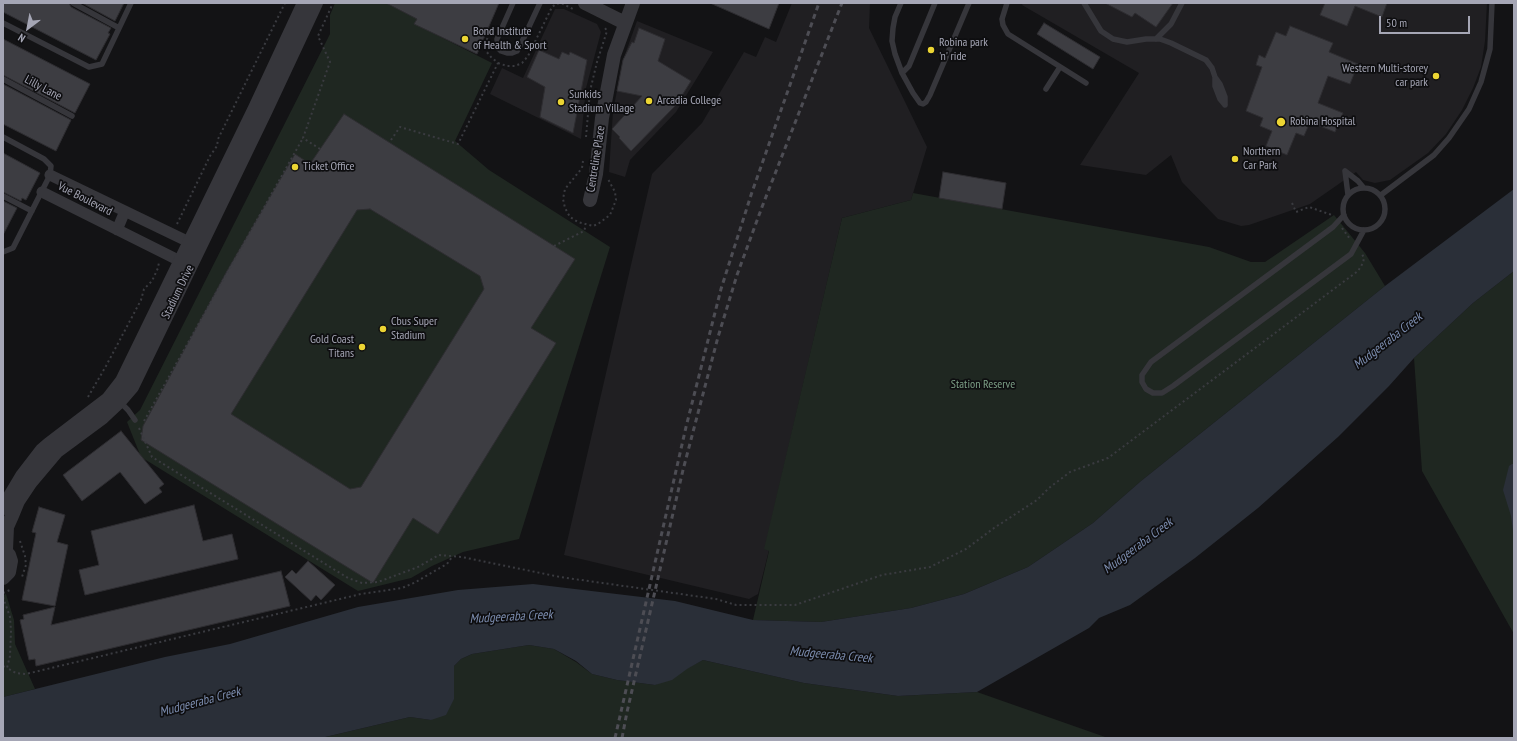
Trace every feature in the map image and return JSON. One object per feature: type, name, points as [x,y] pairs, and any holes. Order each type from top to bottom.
[{"type":"street","name":"Stadium Drive","points":[[186,264],[190,243],[304,3]]},
{"type":"street","name":"Stadium Drive","points":[[3,508],[22,476],[49,444],[96,408],[115,398],[132,386],[186,264],[269,105],[316,3]]},
{"type":"street","name":"Centreline Place","points":[[590,200],[596,174],[607,88],[614,55],[633,3]]},
{"type":"street","points":[[579,6],[625,23]]},
{"type":"street","name":"Vue Boulevard","points":[[50,175],[190,243]]},
{"type":"street","name":"Vue Boulevard","points":[[42,192],[186,264]]},
{"type":"street","name":"Vue Boulevard","points":[[117,230],[125,211]]},
{"type":"street","name":"Stadium Drive","points":[[8,583],[11,561],[4,549],[10,518],[18,501],[30,483],[57,451],[103,417],[115,398]]},
{"type":"lane","points":[[73,3],[119,28]]},
{"type":"lane","points":[[3,23],[89,67],[102,64],[131,3]]},
{"type":"lane","points":[[513,3],[497,39],[498,48],[506,53],[512,53],[520,46],[540,3]]},
{"type":"lane","points":[[901,3],[895,17],[892,41],[902,73],[918,100],[923,104],[930,95],[969,3]]},
{"type":"lane","points":[[902,73],[909,66],[935,3]]},
{"type":"lane","points":[[1007,3],[1002,19],[1003,25],[1008,34],[1086,83]]},
{"type":"lane","points":[[1084,3],[1101,31],[1113,39],[1127,42],[1156,39],[1171,43],[1206,60],[1212,68],[1215,77]]},
{"type":"lane","points":[[1156,39],[1171,24],[1182,3]]},
{"type":"lane","points":[[1381,196],[1434,155],[1449,138],[1469,109],[1482,82],[1490,49],[1492,3]]},
{"type":"lane","points":[[1046,89],[1060,67]]},
{"type":"lane","name":"Lilly Lane","points":[[3,79],[72,116]]},
{"type":"lane","points":[[3,137],[44,159],[51,166],[50,175],[13,248],[3,252]]},
{"type":"lane","points":[[1348,195],[1345,171],[1363,187]]},
{"type":"lane","points":[[1363,187],[1374,190],[1381,196],[1386,207],[1385,214],[1378,226],[1364,230],[1352,226],[1344,215],[1343,208],[1344,201],[1348,195],[1353,190],[1363,187]]},
{"type":"lane","points":[[3,196],[32,211]]},
{"type":"lane","points":[[1344,215],[1338,223],[1150,362],[1142,375],[1143,386],[1154,393],[1166,392],[1347,257],[1356,246],[1364,230]]},
{"type":"lane","points":[[115,398],[128,410],[135,420]]},
{"type":"path","points":[[140,429],[303,138],[330,62],[318,36],[332,3]]},
{"type":"path","points":[[488,37],[485,44],[486,51],[491,57],[498,63],[507,66],[515,66],[522,63],[528,56],[552,7],[561,3],[579,6]]},
{"type":"path","points":[[604,25],[607,31]]},
{"type":"path","points":[[391,140],[400,127],[458,144],[498,63]]},
{"type":"path","points":[[303,138],[320,149]]},
{"type":"path","points":[[135,420],[152,457],[348,578],[362,583],[378,582],[418,567],[439,555],[462,557],[560,577],[716,599],[736,605],[795,605],[882,575],[930,567],[966,550],[994,528],[1037,500],[1049,488],[1070,472],[1108,458],[1363,266],[1364,258],[1332,215],[1309,207],[1296,212],[1292,203]]},
{"type":"path","points":[[554,246],[584,231],[586,225]]},
{"type":"path","points":[[20,540],[26,565],[23,576],[20,580]]},
{"type":"path","points":[[3,666],[16,673],[26,674],[361,594],[402,588],[416,582],[447,564],[453,557]]},
{"type":"path","points":[[3,593],[8,583]]},
{"type":"path","points":[[3,597],[10,617],[11,631],[10,656],[7,668]]},
{"type":"shaded area","points":[[792,3],[870,3],[869,28],[927,147],[911,200],[842,218],[765,548],[769,550],[758,594],[749,599],[564,555],[652,174],[702,123],[744,52],[756,57],[765,37],[776,42]]},
{"type":"shaded area","name":"Robina Hospital","points":[[1023,3],[1487,3],[1485,41],[1481,67],[1473,88],[1462,110],[1446,134],[1428,153],[1390,180],[1375,183],[1363,180],[1356,172],[1310,204],[1249,225],[1241,226],[1218,219],[1182,182],[1171,155],[1146,175],[1080,165],[1139,73],[1022,5]]},
{"type":"shaded area","points":[[555,9],[564,9],[597,24],[601,32],[586,88],[581,139],[490,94],[502,68],[523,78]]},
{"type":"shaded area","name":"Arcadia College","points":[[637,21],[713,52],[676,112],[630,160],[625,177],[609,172],[613,111],[623,60]]},
{"type":"green space","name":"Cbus Super Stadium","points":[[335,3],[386,3],[417,19],[415,24],[492,63],[455,141],[489,170],[610,247],[519,539],[463,552],[432,566],[411,578],[358,591],[141,457],[127,422],[140,410],[330,34],[330,15]]},
{"type":"green space","name":"Station Reserve","points":[[913,193],[1209,247],[1251,262],[1265,262],[1334,215],[1365,253],[1385,286],[1141,481],[1093,523],[1028,567],[964,594],[911,608],[821,622],[753,620],[769,551],[764,549],[842,218],[911,200]]},
{"type":"green space","points":[[1514,271],[1514,634],[1422,471],[1414,358],[1473,303]]},
{"type":"green space","points":[[6,594],[14,620],[15,644],[35,689],[3,697],[3,595]]},
{"type":"green space","points":[[529,645],[554,649],[576,662],[592,674],[617,680],[655,685],[703,660],[804,683],[898,696],[977,692],[1108,738],[321,738],[410,717],[431,720],[453,683],[454,666],[461,659],[472,654]]},
{"type":"water","name":"Mudgeeraba Creek","points":[[1514,189],[1514,271],[1473,303],[1414,358],[1389,386],[1338,437],[1258,508],[1195,558],[1130,605],[1099,618],[1089,628],[977,692],[898,696],[804,683],[703,660],[672,680],[655,685],[617,680],[592,674],[576,661],[554,649],[529,645],[472,654],[461,659],[454,666],[454,699],[446,715],[431,720],[410,717],[321,738],[3,738],[3,697],[165,657],[230,644],[358,607],[458,590],[533,584],[675,601],[753,620],[821,622],[911,608],[964,594],[1028,567],[1093,523],[1141,481],[1385,286]]},
{"type":"water","points":[[1514,464],[1514,539],[1511,516],[1503,490],[1509,466]]},
{"type":"building","points":[[3,3],[69,3],[71,7],[111,28],[108,33],[110,34],[96,60],[3,12]]},
{"type":"building","points":[[82,3],[124,3],[115,21]]},
{"type":"building","name":"Bond Institute of Health & Sport","points":[[386,3],[499,3],[477,54],[414,24],[417,19]]},
{"type":"building","points":[[710,3],[779,3],[769,29]]},
{"type":"building","points":[[1105,3],[1173,3],[1156,27],[1135,13],[1132,17]]},
{"type":"building","points":[[1325,3],[1387,3],[1382,17],[1355,6],[1347,26],[1320,15]]},
{"type":"building","points":[[1044,23],[1100,57],[1093,69],[1037,34]]},
{"type":"building","points":[[1290,26],[1333,43],[1329,52],[1358,64],[1350,84],[1328,76],[1318,103],[1343,113],[1335,132],[1310,122],[1304,136],[1296,133],[1287,155],[1266,146],[1272,131],[1260,126],[1263,118],[1246,111],[1262,67],[1256,65],[1259,55],[1265,58],[1276,32],[1286,36]]},
{"type":"building","points":[[639,28],[665,39],[658,61],[691,81],[676,105],[631,151],[612,129],[642,96],[617,91],[623,60],[632,42],[634,43]]},
{"type":"building","points":[[3,39],[90,84],[75,113],[3,75]]},
{"type":"building","name":"Sunkids Stadium Village","points":[[539,50],[559,59],[562,52],[569,55],[570,52],[587,60],[573,133],[540,117],[545,87],[527,77]]},
{"type":"building","points":[[3,84],[71,120],[56,151],[3,124]]},
{"type":"building","points":[[344,114],[575,259],[531,328],[556,343],[438,534],[413,518],[373,583],[141,440],[143,426],[227,271],[295,154],[310,164]],"holes":[[[370,209],[480,276],[484,289],[361,487],[350,489],[231,414],[357,210]]]},
{"type":"building","points":[[3,153],[40,173],[26,200],[22,198],[21,201],[3,192]]},
{"type":"building","points":[[943,172],[1006,183],[1002,209],[939,198]]},
{"type":"building","points":[[3,201],[17,208],[3,235]]},
{"type":"building","points":[[121,431],[164,484],[159,488],[162,492],[145,504],[120,472],[82,501],[63,475]]},
{"type":"building","points":[[194,505],[203,541],[232,534],[238,559],[85,595],[79,570],[99,565],[91,531]]},
{"type":"building","points":[[39,507],[65,515],[57,542],[68,545],[55,606],[22,600],[36,533],[32,532]]},
{"type":"building","points":[[308,561],[335,585],[321,600],[316,595],[311,601],[285,577],[292,570],[296,574]]},
{"type":"building","points":[[281,571],[290,606],[36,666],[35,659],[29,660],[20,620],[24,619],[23,615],[55,607],[51,625]]},
{"type":"railway","points":[[615,738],[686,427],[721,289],[752,192],[819,3]]},
{"type":"railway","points":[[622,738],[683,470],[718,337],[737,275],[762,207],[842,3]]},
{"type":"place","name":"Bond Institute of Health & Sport","points":[[465,39]]},
{"type":"place","name":"Robina park 'n' ride","points":[[931,50]]},
{"type":"place","name":"Western Multi-storey car park","points":[[1436,76]]},
{"type":"place","name":"Arcadia College","points":[[649,101]]},
{"type":"place","name":"Sunkids Stadium Village","points":[[561,102]]},
{"type":"place","name":"Robina Hospital","points":[[1281,122]]},
{"type":"place","name":"Northern Car Park","points":[[1235,159]]},
{"type":"place","name":"Ticket Office","points":[[295,167]]},
{"type":"place","name":"Cbus Super Stadium","points":[[383,329]]},
{"type":"place","name":"Gold Coast Titans","points":[[362,347]]}]
